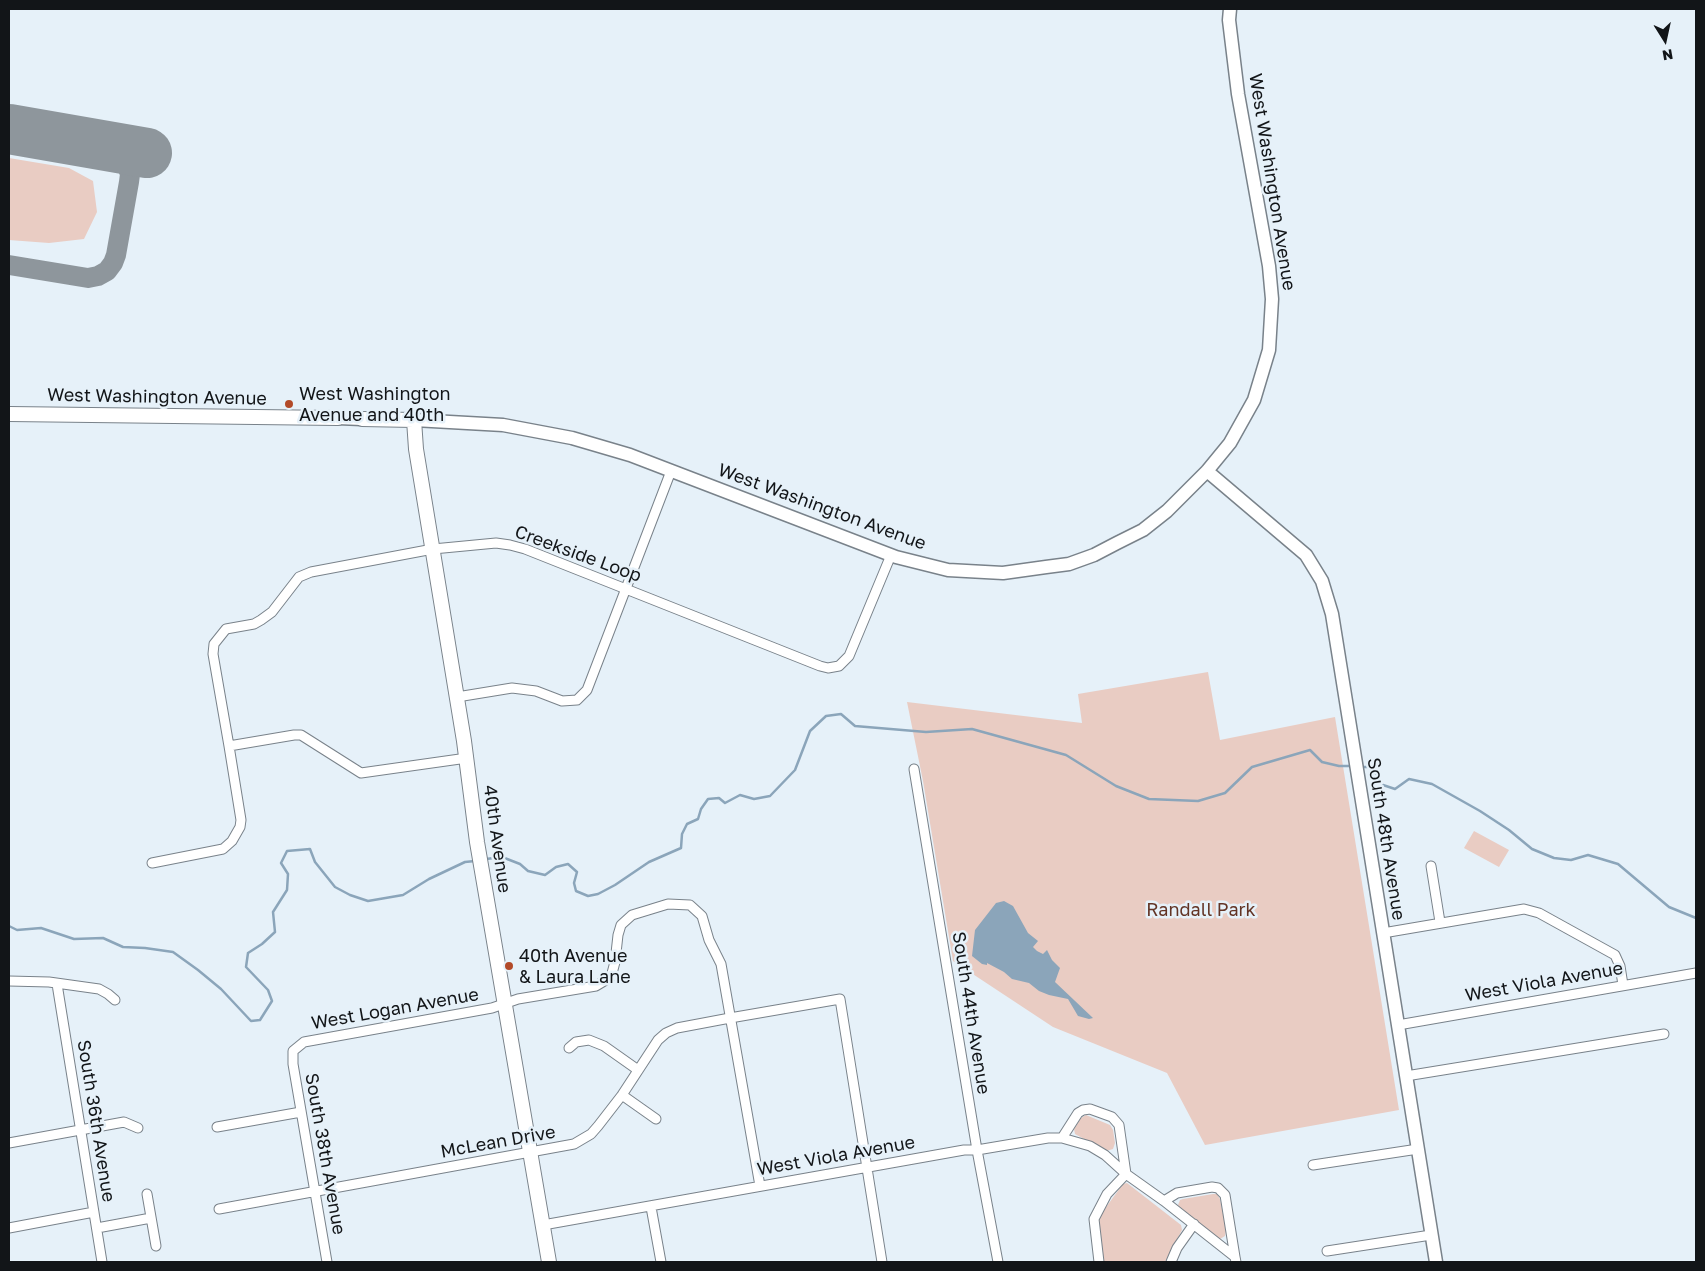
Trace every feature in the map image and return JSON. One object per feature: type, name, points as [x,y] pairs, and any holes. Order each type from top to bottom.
[{"type":"main road","name":"West Washington Avenue","points":[[9,414],[362,418],[503,425],[563,437],[630,456],[891,555],[948,570],[1003,573],[1069,564],[1094,555],[1143,530],[1167,511],[1208,471],[1230,443],[1254,400],[1268,350],[1272,298],[1267,257],[1238,94],[1229,20],[1230,9]]},
{"type":"main road","name":"40th Avenue","points":[[414,420],[416,449],[467,758],[477,842],[549,1262]]},
{"type":"main road","name":"South 48th Avenue","points":[[1208,471],[1306,555],[1322,581],[1332,614],[1436,1262]]},
{"type":"street","points":[[457,697],[512,688],[536,691],[562,701],[577,700],[587,690],[671,471]]},
{"type":"street","name":"Creekside Loop","points":[[152,863],[223,850],[232,841],[240,827],[241,820],[212,654],[214,644],[226,629],[254,624],[272,612],[299,577],[310,572],[433,549],[496,543],[510,545],[525,549],[828,668],[839,666],[849,656],[891,555]]},
{"type":"street","points":[[229,746],[301,735],[361,773],[467,758]]},
{"type":"street","name":"South 44th Avenue","points":[[914,769],[977,1150],[998,1262]]},
{"type":"street","points":[[1431,866],[1440,922]]},
{"type":"street","name":"West Logan Avenue","points":[[293,1051],[304,1042],[596,986],[611,977],[621,925],[632,915],[668,904],[690,905],[702,916],[709,940],[722,964],[760,1186]]},
{"type":"street","points":[[1383,932],[1519,910],[1539,913],[1615,955],[1620,966],[1623,985]]},
{"type":"street","name":"West Viola Avenue","points":[[1398,1025],[1696,973]]},
{"type":"street","points":[[9,981],[49,982],[99,989],[115,1000]]},
{"type":"street","name":"South 36th Avenue","points":[[57,984],[102,1262]]},
{"type":"street","name":"McLean Drive","points":[[219,1209],[574,1144],[591,1134],[622,1095],[658,1040],[666,1033],[677,1028],[840,999],[866,1168]]},
{"type":"street","points":[[1406,1076],[1664,1034]]},
{"type":"street","points":[[569,1048],[576,1042],[589,1040],[604,1046],[638,1070]]},
{"type":"street","name":"South 38th Avenue","points":[[293,1051],[293,1064],[327,1262]]},
{"type":"street","points":[[622,1095],[656,1119]]},
{"type":"street","points":[[1062,1138],[1078,1113],[1083,1110],[1090,1109],[1112,1117],[1119,1125],[1126,1174],[1107,1194],[1094,1218],[1098,1262]]},
{"type":"street","points":[[217,1127],[301,1112]]},
{"type":"street","points":[[9,1143],[124,1122],[138,1128]]},
{"type":"street","name":"West Viola Avenue","points":[[542,1225],[964,1150],[977,1150],[1048,1138],[1062,1138],[1090,1146],[1105,1155],[1126,1174],[1194,1224],[1236,1260]]},
{"type":"street","points":[[1313,1165],[1418,1149]]},
{"type":"street","points":[[866,1168],[882,1262]]},
{"type":"street","points":[[1164,1201],[1177,1194],[1212,1187],[1218,1188],[1225,1195],[1236,1260]]},
{"type":"street","points":[[147,1194],[156,1246]]},
{"type":"street","points":[[651,1207],[661,1262]]},
{"type":"street","points":[[9,1228],[94,1212]]},
{"type":"street","points":[[97,1228],[151,1218]]},
{"type":"street","points":[[1170,1262],[1176,1248],[1194,1224]]},
{"type":"street","points":[[1327,1251],[1431,1235]]},
{"type":"green space","points":[[9,158],[69,168],[93,181],[97,212],[84,239],[49,243],[9,240]]},
{"type":"green space","name":"Randall Park","points":[[1208,672],[1220,740],[1335,717],[1399,1110],[1205,1145],[1167,1073],[1053,1027],[953,961],[923,781],[907,702],[1082,723],[1078,694]]},
{"type":"green space","points":[[1474,831],[1509,850],[1499,867],[1464,848]]},
{"type":"green space","points":[[1086,1115],[1110,1125],[1113,1130],[1115,1143],[1113,1149],[1106,1151],[1075,1134],[1074,1129],[1081,1118]]},
{"type":"green space","points":[[1127,1183],[1181,1225],[1182,1230],[1165,1262],[1103,1262],[1098,1224],[1101,1214],[1123,1184]]},
{"type":"green space","points":[[1217,1194],[1220,1199],[1226,1230],[1225,1236],[1220,1239],[1180,1209],[1178,1205],[1180,1200],[1183,1199]]},
{"type":"water","points":[[1004,901],[1013,906],[1028,933],[1038,941],[1033,947],[1043,954],[1047,950],[1052,960],[1060,968],[1055,982],[1093,1018],[1089,1019],[1078,1016],[1068,999],[1049,995],[1039,991],[1029,983],[1012,979],[1004,972],[987,963],[987,965],[982,964],[972,956],[975,930],[996,903]]},
{"type":"waterway","points":[[486,859],[502,857],[520,864],[528,871],[545,875],[556,867],[568,864],[577,872],[574,883],[576,891],[588,896],[598,894],[649,862],[681,848],[682,834],[687,824],[698,819],[701,809],[708,799],[719,798],[725,803],[740,795],[754,799],[770,796],[795,770],[810,731],[826,716],[841,714],[855,726],[926,732],[972,729],[1066,755],[1116,786],[1149,799],[1198,801],[1225,793],[1252,767],[1310,750],[1322,762],[1339,766],[1353,766]]},
{"type":"waterway","points":[[1361,767],[1374,767],[1380,784],[1395,789],[1409,779],[1432,784],[1480,811],[1509,830],[1532,849],[1554,858],[1571,860],[1588,855],[1618,864],[1669,907],[1696,918]]},
{"type":"waterway","points":[[9,926],[17,930],[41,928],[74,939],[103,938],[123,947],[173,952],[221,989],[251,1021],[260,1020],[272,1001],[268,990],[246,967],[248,953],[275,932],[273,912],[287,890],[288,874],[281,863],[287,851],[310,849],[315,862],[335,887],[350,895],[368,901],[403,895],[429,879],[465,862],[475,861]]},
{"type":"taxiway","points":[[9,265],[88,278],[98,276],[107,271],[116,255],[130,174],[125,161],[112,147]]},
{"type":"runway","points":[[9,129],[147,153]]},
{"type":"place","name":"West Washington Avenue and 40th","points":[[289,404]]},
{"type":"place","name":"40th Avenue & Laura Lane","points":[[509,966]]}]
